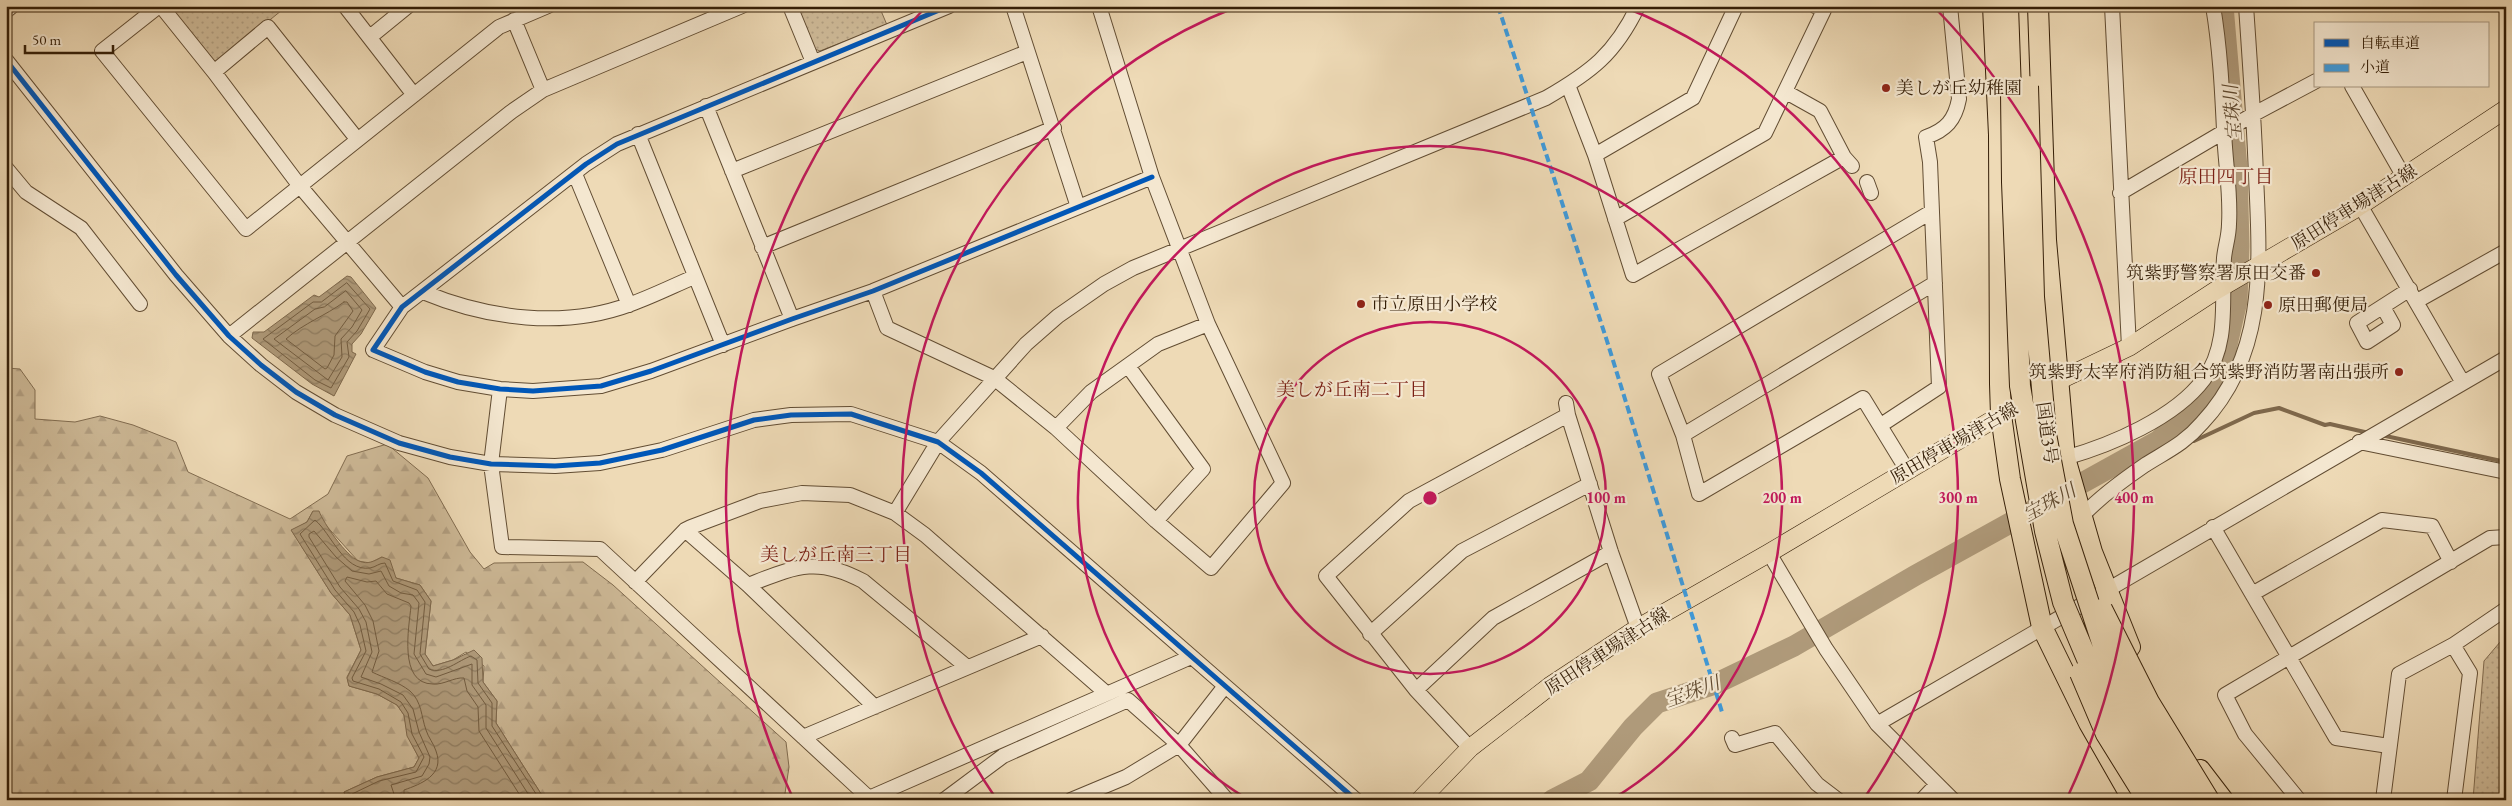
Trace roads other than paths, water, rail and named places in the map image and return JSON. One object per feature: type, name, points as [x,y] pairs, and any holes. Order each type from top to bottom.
[{"type":"highway","points":[[1992,6],[1999,135],[2001,415],[2010,478],[2042,627],[2089,723],[2133,800]]},
{"type":"highway","name":"国道3号","points":[[2008,6],[2026,88],[2012,182],[2020,386],[2045,531],[2063,602],[2090,666],[2122,730],[2166,800]]},
{"type":"highway","name":"国道3号","points":[[2026,6],[2026,88],[2034,297],[2046,434],[2063,524],[2107,658],[2139,724],[2188,800]]},
{"type":"highway","points":[[2038,6],[2026,88],[2041,110],[2046,240],[2067,466],[2092,552],[2133,654],[2175,735],[2211,787],[2223,800]]},
{"type":"highway","points":[[2046,434],[2082,560],[2104,614],[2149,702],[2209,800]]},
{"type":"highway","points":[[2063,602],[2065,637],[2106,734],[2147,800]]},
{"type":"main road","name":"原田停車場津古線","points":[[1420,800],[1470,748],[1550,686],[1638,628],[1769,554],[2058,381],[2129,347],[2224,286],[2404,178],[2506,109]]},
{"type":"street","points":[[6,11],[12,6]]},
{"type":"street","points":[[402,308],[299,185],[214,72],[160,6],[102,50],[246,229],[299,185],[500,27],[548,6]]},
{"type":"street","points":[[345,6],[414,95]]},
{"type":"street","points":[[370,37],[408,6]]},
{"type":"street","points":[[229,336],[511,112],[543,90],[742,6]]},
{"type":"street","points":[[790,6],[813,62]]},
{"type":"street","points":[[948,6],[638,134],[586,164],[402,308],[373,350],[425,372],[458,382],[500,389],[533,391],[601,386],[651,372],[792,318],[873,291],[1152,177]]},
{"type":"street","points":[[1013,6],[1078,207]]},
{"type":"street","points":[[873,291],[887,328],[994,378],[1056,428],[1156,521],[1211,568],[1283,483],[1208,324],[1152,177],[1098,6]]},
{"type":"street","points":[[895,513],[938,442],[994,378],[1026,344],[1058,316],[1104,284],[1179,248],[1546,98],[1584,76],[1612,49],[1626,31],[1638,6]]},
{"type":"street","points":[[1595,156],[1694,98],[1736,6]]},
{"type":"street","points":[[1615,219],[1765,133],[1824,10],[1815,6]]},
{"type":"street","points":[[1881,426],[1939,387],[1932,212],[1926,137],[1940,132],[1950,123],[1956,114],[1959,99],[1950,6]]},
{"type":"street","points":[[2112,6],[2114,80],[2129,347]]},
{"type":"street","points":[[2067,466],[2087,452],[2140,427],[2187,399],[2205,378],[2218,354],[2223,320],[2230,188],[2224,132],[2221,52],[2213,6]]},
{"type":"street","points":[[2081,511],[2145,465],[2179,446],[2202,424],[2224,398],[2245,353],[2255,313],[2260,264],[2254,114],[2246,6]]},
{"type":"street","points":[[514,20],[543,90]]},
{"type":"street","points":[[214,72],[268,27],[357,139]]},
{"type":"street","points":[[732,171],[1027,52]]},
{"type":"street","points":[[6,60],[176,275],[229,336],[261,365],[296,392],[335,415],[399,443],[450,457],[490,464],[555,466],[600,463],[662,450],[754,420],[791,415],[851,414],[938,442],[981,473],[1356,800]]},
{"type":"street","points":[[2120,193],[2254,114],[2314,82]]},
{"type":"street","points":[[1568,85],[1595,156],[1633,275],[1848,161],[1820,111],[1786,92]]},
{"type":"street","points":[[2353,88],[2404,178]]},
{"type":"street","points":[[706,106],[792,318]]},
{"type":"street","points":[[762,247],[1054,128]]},
{"type":"street","points":[[638,134],[723,345]]},
{"type":"street","points":[[6,168],[26,192],[81,228],[140,304]]},
{"type":"street","points":[[575,174],[630,305]]},
{"type":"street","points":[[2360,205],[2463,382]]},
{"type":"street","points":[[1907,470],[1863,398],[1699,494],[1683,435],[1659,374],[1932,212]]},
{"type":"street","points":[[2417,302],[2506,251]]},
{"type":"street","points":[[423,292],[468,308],[503,316],[573,318],[630,305],[694,277]]},
{"type":"street","points":[[1683,435],[1935,283]]},
{"type":"street","points":[[2383,307],[2410,289]]},
{"type":"street","points":[[1056,428],[1091,392],[1158,344],[1208,324]]},
{"type":"street","points":[[1877,724],[2506,358]]},
{"type":"street","points":[[1128,366],[1203,469],[1156,521]]},
{"type":"street","points":[[500,389],[490,464],[502,547],[600,550],[869,798],[1191,657]]},
{"type":"street","points":[[1470,748],[1416,690],[1326,576],[1409,501],[1567,409],[1611,552],[1638,628]]},
{"type":"street","points":[[2359,442],[2506,472]]},
{"type":"street","points":[[1370,634],[1462,552],[1590,484]]},
{"type":"street","points":[[635,582],[684,530],[760,501],[802,493],[850,495],[895,513],[925,535],[1106,693]]},
{"type":"street","points":[[2252,594],[2382,520],[2432,526],[2451,562]]},
{"type":"street","points":[[2213,528],[2336,738],[2389,746]]},
{"type":"street","points":[[684,530],[748,585],[875,706]]},
{"type":"street","points":[[2298,800],[2245,734],[2225,695],[2490,538],[2506,537]]},
{"type":"street","points":[[1416,690],[1493,618],[1611,552]]},
{"type":"street","points":[[1769,554],[1826,649],[1877,724],[1953,800]]},
{"type":"street","points":[[748,585],[796,567],[824,566],[843,570],[863,581],[967,667]]},
{"type":"street","points":[[2384,800],[2399,674],[2453,645],[2506,609]]},
{"type":"street","points":[[803,737],[1042,636]]},
{"type":"street","points":[[2453,645],[2470,673],[2454,800]]},
{"type":"street","points":[[1071,800],[1126,777],[1179,745],[1225,686]]},
{"type":"street","points":[[944,800],[1003,756],[1128,700],[1179,745],[1223,798]]},
{"type":"street","points":[[1732,738],[1735,744],[1775,733],[1817,784],[1838,800]]},
{"type":"street","points":[[1922,800],[1937,784]]},
{"type":"water","points":[[347,276],[351,277],[376,308],[361,334],[352,344],[352,352],[356,354],[334,396],[312,384],[252,338],[253,332],[264,332],[314,295],[319,297]]},
{"type":"water","points":[[313,511],[319,511],[336,539],[354,558],[365,563],[382,557],[390,560],[396,578],[420,585],[431,601],[425,654],[433,666],[453,660],[474,650],[482,658],[483,682],[497,701],[496,723],[545,800],[392,800],[376,798],[347,800],[344,792],[377,777],[414,767],[419,758],[407,736],[404,715],[397,705],[377,694],[349,686],[347,678],[361,650],[350,615],[331,593],[291,530],[307,522]]},
{"type":"waterway","name":"宝珠川","points":[[1552,800],[1589,781],[1633,727],[1657,703],[1715,684],[1794,646],[1916,575],[2158,441],[2201,402],[2222,367],[2237,301],[2239,246],[2237,168],[2223,6]]},
{"type":"waterway","points":[[2190,440],[2194,441],[2254,413],[2279,408],[2325,425],[2330,424],[2369,433]]},
{"type":"waterway","points":[[2167,434],[2181,438]]},
{"type":"waterway","points":[[2381,435],[2506,462]]},
{"type":"place","name":"美しが丘幼稚園","points":[[1886,88]]},
{"type":"place","name":"筑紫野警察署原田交番","points":[[2316,273]]},
{"type":"place","name":"市立原田小学校","points":[[1361,304]]},
{"type":"place","name":"原田郵便局","points":[[2268,305]]},
{"type":"place","name":"筑紫野太宰府消防組合筑紫野消防署南出張所","points":[[2399,372]]},
{"type":"district","name":"原田四丁目","points":[[2226,176]]},
{"type":"district","name":"美しが丘南二丁目","points":[[1352,389]]},
{"type":"district","name":"美しが丘南三丁目","points":[[836,554]]}]
